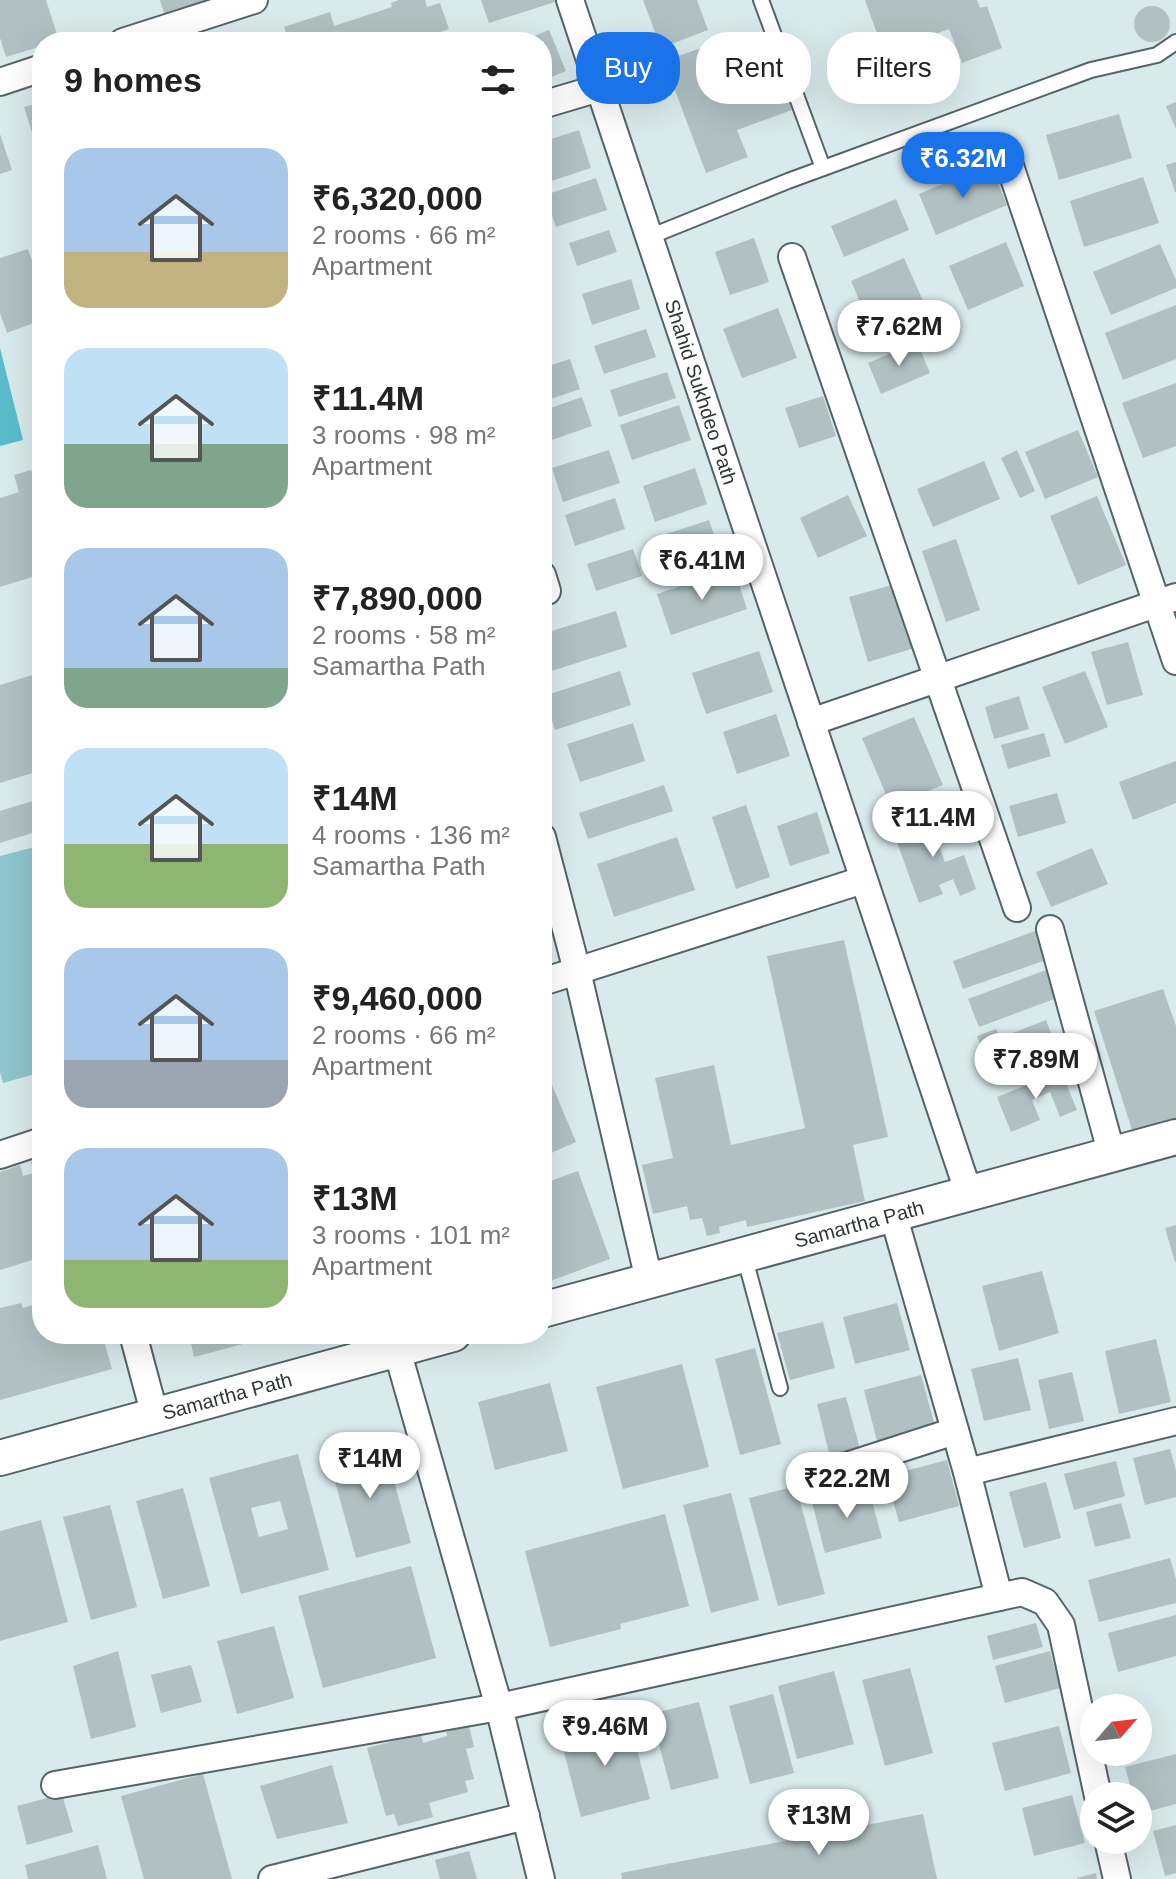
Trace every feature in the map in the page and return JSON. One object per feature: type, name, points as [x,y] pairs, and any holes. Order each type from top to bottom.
[{"type":"street","points":[[154,32],[254,0]]},
{"type":"street","name":"Shahid Sukhdeo Path","points":[[570,0],[581,32]]},
{"type":"street","points":[[0,82],[32,71]]},
{"type":"street","points":[[552,102],[576,95]]},
{"type":"street","name":"Shahid Sukhdeo Path","points":[[604,104],[969,1194]]},
{"type":"street","points":[[1006,154],[1167,600],[1176,661]]},
{"type":"street","points":[[792,257],[1017,908]]},
{"type":"street","points":[[811,722],[1167,600]]},
{"type":"street","points":[[552,875],[649,1280]]},
{"type":"street","points":[[552,979],[863,880]]},
{"type":"street","points":[[1050,929],[1112,1155]]},
{"type":"street","name":"Samartha Path","points":[[552,1307],[1176,1137]]},
{"type":"street","points":[[0,1155],[32,1144]]},
{"type":"street","points":[[893,1214],[967,1472],[999,1597]]},
{"type":"street","points":[[136,1344],[155,1416]]},
{"type":"street","name":"Samartha Path","points":[[0,1457],[418,1344]]},
{"type":"street","points":[[397,1350],[499,1707],[541,1879]]},
{"type":"street","points":[[967,1472],[1176,1421]]},
{"type":"street","points":[[806,1479],[955,1431]]},
{"type":"street","points":[[55,1785],[499,1707],[1022,1592],[1045,1602],[1061,1625],[1095,1782]]},
{"type":"street","points":[[272,1879],[526,1816]]},
{"type":"street","points":[[1111,1854],[1117,1879]]},
{"type":"lane","points":[[761,0],[823,168]]},
{"type":"lane","points":[[649,237],[823,168],[1091,70],[1157,55],[1176,42]]},
{"type":"lane","points":[[743,1255],[780,1388]]},
{"type":"shaded area","points":[[0,348],[23,440],[0,446]]},
{"type":"shaded area","points":[[32,848],[32,1075],[3,1083],[0,1072],[0,856]]},
{"type":"building","points":[[0,0],[46,0],[56,32],[32,32],[32,49],[6,57],[0,38]]},
{"type":"building","points":[[160,0],[205,0],[205,1],[164,13]]},
{"type":"building","points":[[425,0],[427,7],[440,3],[449,29],[440,32],[286,32],[284,27],[330,12],[334,26],[392,7],[391,3]]},
{"type":"building","points":[[481,0],[558,0],[558,1],[489,23]]},
{"type":"building","points":[[643,0],[697,0],[708,30],[696,32],[680,41],[680,32],[655,32]]},
{"type":"building","points":[[865,0],[977,0],[980,8],[987,6],[1002,48],[962,63],[960,32],[950,32],[949,29],[941,32],[876,32]]},
{"type":"building","points":[[1152,6],[1165,11],[1170,24],[1165,37],[1152,42],[1139,37],[1134,24],[1139,11]]},
{"type":"building","points":[[552,37],[566,71],[552,77]]},
{"type":"building","points":[[696,50],[696,104],[790,104],[792,110],[737,130],[748,157],[706,173],[680,104],[680,55]]},
{"type":"building","points":[[1176,102],[1176,129],[1166,106]]},
{"type":"building","points":[[32,105],[32,132],[24,107]]},
{"type":"building","points":[[1119,114],[1132,158],[1059,180],[1046,135]]},
{"type":"building","points":[[579,130],[591,168],[552,181],[552,139]]},
{"type":"building","points":[[0,134],[12,170],[0,174]]},
{"type":"building","points":[[1176,162],[1176,192],[1175,192],[1166,165]]},
{"type":"building","points":[[990,164],[1007,205],[936,235],[919,194]]},
{"type":"building","points":[[1143,177],[1159,223],[1084,247],[1070,201]]},
{"type":"building","points":[[596,178],[607,210],[556,227],[552,215],[552,193]]},
{"type":"building","points":[[896,199],[909,230],[844,257],[831,226]]},
{"type":"building","points":[[609,230],[617,252],[577,266],[569,243]]},
{"type":"building","points":[[754,238],[769,282],[730,295],[715,252]]},
{"type":"building","points":[[1006,242],[1024,286],[968,310],[949,266]]},
{"type":"building","points":[[1160,244],[1176,280],[1176,288],[1111,315],[1093,272]]},
{"type":"building","points":[[28,249],[32,261],[32,324],[7,333],[0,313],[0,258]]},
{"type":"building","points":[[904,258],[924,303],[870,325],[851,281]]},
{"type":"building","points":[[631,279],[640,309],[592,325],[582,294]]},
{"type":"building","points":[[1176,305],[1176,359],[1123,380],[1105,333]]},
{"type":"building","points":[[778,308],[797,358],[742,378],[723,329]]},
{"type":"building","points":[[646,329],[656,357],[604,374],[594,346]]},
{"type":"building","points":[[917,342],[930,373],[881,394],[868,363]]},
{"type":"building","points":[[570,359],[580,389],[552,399],[552,365]]},
{"type":"building","points":[[667,372],[676,398],[619,417],[610,390]]},
{"type":"building","points":[[1176,383],[1176,446],[1143,458],[1122,403]]},
{"type":"building","points":[[823,396],[836,436],[799,448],[785,408]]},
{"type":"building","points":[[582,397],[592,426],[552,440],[552,408]]},
{"type":"building","points":[[679,405],[691,440],[632,460],[620,425]]},
{"type":"building","points":[[1078,430],[1098,477],[1045,499],[1025,452]]},
{"type":"building","points":[[609,450],[620,483],[563,502],[552,468]]},
{"type":"building","points":[[1017,450],[1035,491],[1020,498],[1001,458]]},
{"type":"building","points":[[984,461],[1000,499],[933,527],[917,489]]},
{"type":"building","points":[[695,468],[707,504],[655,522],[643,486]]},
{"type":"building","points":[[31,470],[32,473],[32,577],[0,587],[0,498],[19,492],[14,475]]},
{"type":"building","points":[[848,495],[867,536],[818,558],[800,518]]},
{"type":"building","points":[[1097,496],[1126,565],[1078,585],[1050,516]]},
{"type":"building","points":[[615,498],[625,529],[575,546],[565,515]]},
{"type":"building","points":[[709,520],[719,551],[671,567],[661,536]]},
{"type":"building","points":[[956,539],[980,610],[946,622],[922,551]]},
{"type":"building","points":[[633,549],[642,576],[596,591],[587,564]]},
{"type":"building","points":[[734,569],[747,609],[671,635],[657,594]]},
{"type":"building","points":[[899,583],[918,647],[868,662],[849,597]]},
{"type":"building","points":[[616,611],[627,647],[552,671],[552,631]]},
{"type":"building","points":[[1128,642],[1143,695],[1107,705],[1091,652]]},
{"type":"building","points":[[759,651],[773,692],[706,714],[692,673]]},
{"type":"building","points":[[620,671],[631,705],[555,730],[552,693]]},
{"type":"building","points":[[1085,671],[1108,727],[1065,744],[1042,687]]},
{"type":"building","points":[[32,675],[32,773],[0,783],[0,685]]},
{"type":"building","points":[[1019,696],[1029,729],[994,739],[985,707]]},
{"type":"building","points":[[776,714],[790,756],[737,774],[723,732]]},
{"type":"building","points":[[914,717],[943,785],[906,800],[903,793],[888,799],[862,738]]},
{"type":"building","points":[[633,723],[645,761],[580,782],[567,744]]},
{"type":"building","points":[[1044,733],[1051,756],[1008,769],[1001,745]]},
{"type":"building","points":[[1176,761],[1176,803],[1133,820],[1119,782]]},
{"type":"building","points":[[664,785],[673,811],[588,839],[579,813]]},
{"type":"building","points":[[1057,793],[1066,823],[1018,837],[1009,806]]},
{"type":"building","points":[[32,801],[32,833],[0,843],[0,811]]},
{"type":"building","points":[[746,805],[770,877],[736,889],[712,817]]},
{"type":"building","points":[[817,812],[830,853],[790,866],[777,826]]},
{"type":"building","points":[[950,814],[959,837],[938,844],[945,862],[964,855],[976,889],[960,896],[953,879],[939,885],[943,894],[919,903],[894,834]]},
{"type":"building","points":[[677,837],[695,890],[614,917],[597,864]]},
{"type":"building","points":[[1092,848],[1108,884],[1051,907],[1036,872]]},
{"type":"building","points":[[1035,931],[1046,960],[963,989],[953,961]]},
{"type":"building","points":[[844,940],[888,1137],[853,1145],[865,1201],[747,1227],[746,1220],[719,1227],[720,1233],[707,1236],[702,1218],[690,1220],[687,1206],[653,1214],[642,1165],[673,1158],[655,1078],[714,1065],[731,1145],[805,1128],[767,956]]},
{"type":"building","points":[[1046,970],[1057,998],[979,1027],[968,999]]},
{"type":"building","points":[[1163,989],[1176,1026],[1176,1122],[1134,1136],[1094,1011]]},
{"type":"building","points":[[1046,1020],[1060,1056],[1034,1066],[1028,1051],[1010,1058],[1015,1072],[994,1080],[977,1036],[996,1029],[1000,1038]]},
{"type":"building","points":[[1061,1071],[1077,1110],[1060,1117],[1050,1092],[1032,1100],[1040,1120],[1011,1132],[997,1097]]},
{"type":"building","points":[[552,1085],[576,1142],[552,1153]]},
{"type":"building","points":[[20,1165],[23,1176],[32,1174],[32,1260],[0,1270],[0,1172]]},
{"type":"building","points":[[578,1171],[610,1259],[552,1280],[552,1180]]},
{"type":"building","points":[[1176,1225],[1176,1262],[1175,1262],[1165,1228]]},
{"type":"building","points":[[1042,1271],[1059,1333],[999,1351],[982,1286]]},
{"type":"building","points":[[21,1303],[23,1308],[32,1305],[32,1344],[105,1344],[112,1369],[0,1400],[0,1308]]},
{"type":"building","points":[[897,1303],[910,1350],[855,1364],[843,1317]]},
{"type":"building","points":[[823,1322],[835,1368],[790,1380],[777,1333]]},
{"type":"building","points":[[1156,1339],[1171,1402],[1119,1414],[1105,1351]]},
{"type":"building","points":[[191,1344],[243,1344],[194,1357]]},
{"type":"building","points":[[755,1348],[781,1444],[740,1455],[715,1359]]},
{"type":"building","points":[[1018,1358],[1031,1410],[984,1421],[971,1369]]},
{"type":"building","points":[[682,1364],[709,1467],[623,1489],[596,1387]]},
{"type":"building","points":[[1072,1372],[1084,1421],[1049,1429],[1038,1380]]},
{"type":"building","points":[[921,1375],[935,1426],[877,1441],[864,1390]]},
{"type":"building","points":[[550,1383],[568,1451],[495,1470],[478,1402]]},
{"type":"building","points":[[846,1397],[860,1449],[830,1457],[817,1404]]},
{"type":"building","points":[[383,1441],[411,1543],[356,1558],[328,1456]]},
{"type":"building","points":[[1170,1449],[1176,1470],[1176,1497],[1145,1505],[1133,1458]]},
{"type":"building","points":[[298,1454],[329,1570],[241,1594],[209,1478]],"holes":[[[280,1501],[288,1529],[259,1537],[251,1508]]]},
{"type":"building","points":[[947,1460],[959,1506],[899,1522],[886,1476]]},
{"type":"building","points":[[1116,1461],[1125,1496],[1074,1510],[1064,1474]]},
{"type":"building","points":[[1046,1482],[1061,1538],[1024,1548],[1009,1492]]},
{"type":"building","points":[[796,1486],[825,1594],[778,1606],[749,1498]]},
{"type":"building","points":[[868,1487],[882,1538],[825,1553],[812,1502]]},
{"type":"building","points":[[183,1488],[210,1586],[163,1599],[136,1501]]},
{"type":"building","points":[[731,1493],[759,1600],[711,1613],[683,1505]]},
{"type":"building","points":[[1121,1503],[1131,1538],[1095,1547],[1086,1512]]},
{"type":"building","points":[[110,1505],[137,1607],[91,1620],[63,1517]]},
{"type":"building","points":[[665,1514],[689,1606],[620,1624],[621,1629],[550,1647],[525,1551]]},
{"type":"building","points":[[41,1520],[68,1622],[0,1641],[0,1531]]},
{"type":"building","points":[[1170,1558],[1176,1579],[1176,1603],[1099,1622],[1088,1580]]},
{"type":"building","points":[[411,1566],[436,1658],[323,1688],[298,1596]]},
{"type":"building","points":[[1176,1615],[1176,1656],[1118,1672],[1108,1633]]},
{"type":"building","points":[[1036,1623],[1043,1647],[993,1660],[987,1636]]},
{"type":"building","points":[[274,1626],[294,1698],[237,1714],[217,1641]]},
{"type":"building","points":[[118,1651],[136,1727],[91,1739],[73,1666]]},
{"type":"building","points":[[1050,1651],[1060,1688],[1005,1703],[995,1666]]},
{"type":"building","points":[[191,1665],[202,1702],[161,1713],[151,1675]]},
{"type":"building","points":[[910,1668],[933,1753],[885,1766],[862,1680]]},
{"type":"building","points":[[834,1671],[854,1744],[797,1759],[778,1686]]},
{"type":"building","points":[[773,1694],[794,1773],[750,1784],[729,1706]]},
{"type":"building","points":[[699,1702],[719,1778],[671,1790],[651,1714]]},
{"type":"building","points":[[629,1719],[650,1799],[581,1817],[560,1737]]},
{"type":"building","points":[[469,1726],[474,1747],[466,1749],[474,1779],[465,1781],[468,1792],[429,1803],[433,1817],[398,1826],[394,1814],[386,1816],[367,1748],[421,1734],[423,1743]]},
{"type":"building","points":[[1059,1726],[1071,1773],[1005,1791],[992,1743]]},
{"type":"building","points":[[1176,1754],[1176,1804],[1152,1810],[1152,1782],[1129,1782],[1125,1767],[1152,1766],[1152,1760]]},
{"type":"building","points":[[332,1765],[348,1823],[277,1839],[260,1786]]},
{"type":"building","points":[[203,1774],[232,1879],[144,1879],[121,1796]]},
{"type":"building","points":[[62,1794],[73,1832],[27,1845],[17,1806]]},
{"type":"building","points":[[1072,1795],[1080,1825],[1080,1844],[1034,1856],[1022,1808]]},
{"type":"building","points":[[923,1814],[937,1879],[622,1879],[621,1873]]},
{"type":"building","points":[[1176,1825],[1176,1873],[1165,1876],[1153,1831]]},
{"type":"building","points":[[98,1845],[107,1879],[28,1879],[25,1865]]},
{"type":"building","points":[[469,1851],[477,1879],[440,1879],[435,1860]]},
{"type":"building","points":[[1096,1873],[1097,1879],[1077,1879],[1077,1878]]}]
